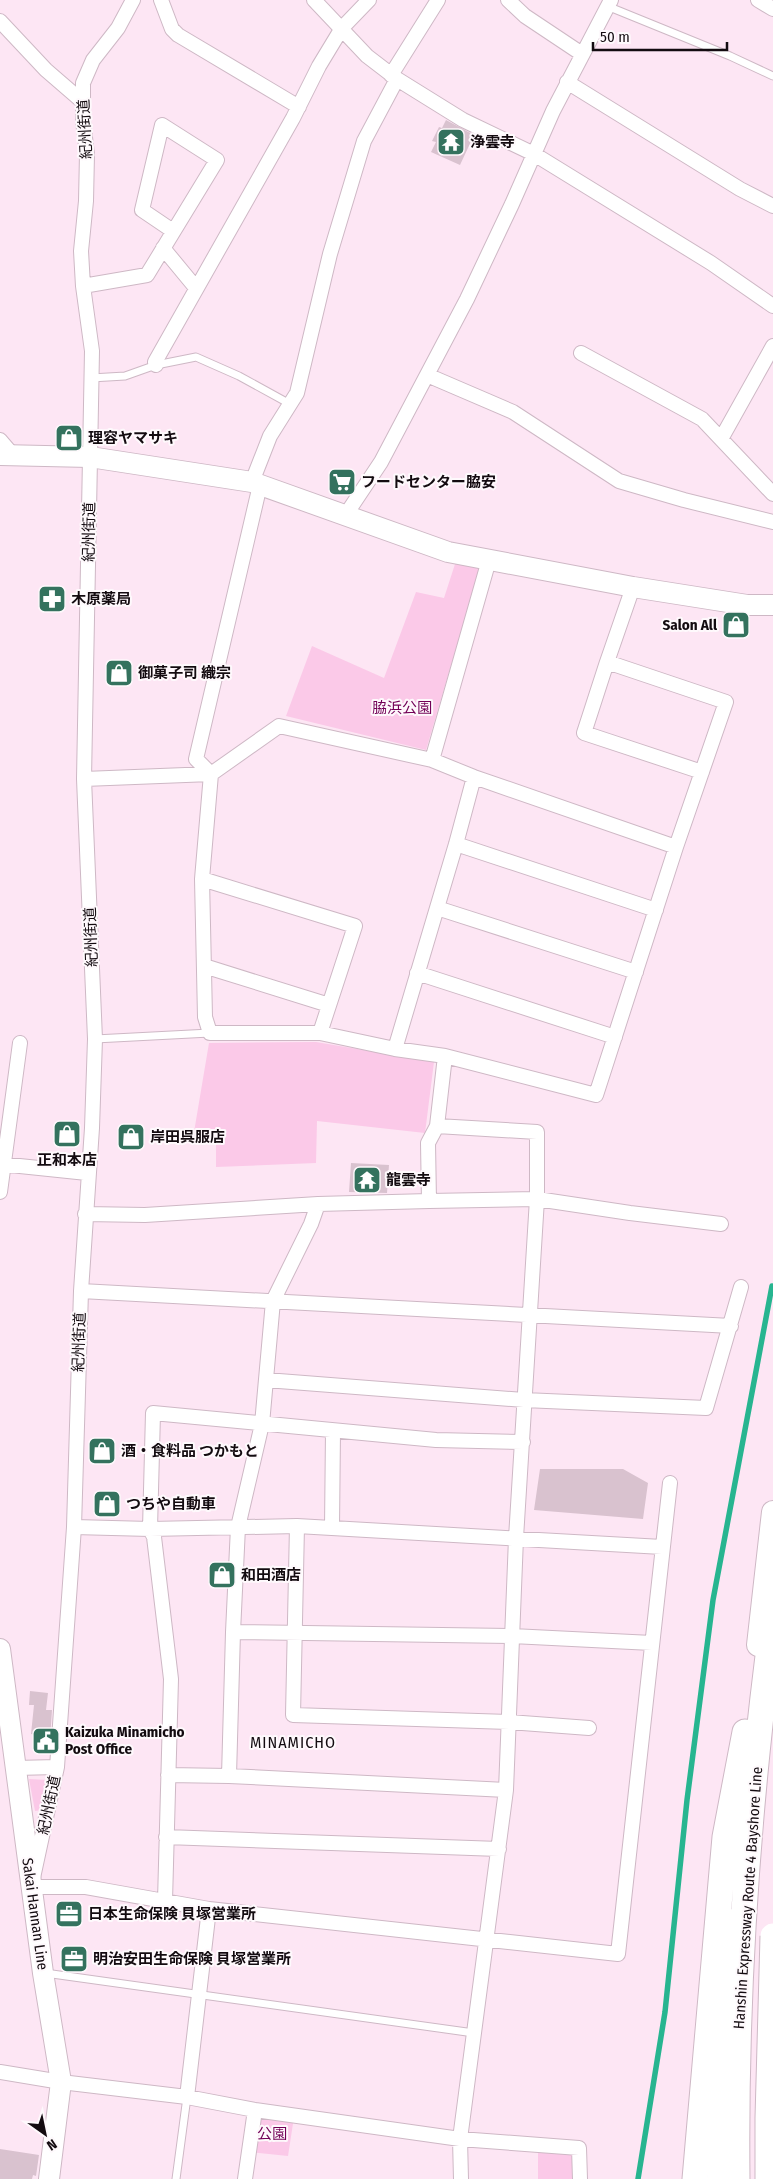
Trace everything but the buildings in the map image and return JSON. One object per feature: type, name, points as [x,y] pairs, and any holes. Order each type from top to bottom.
[{"type":"highway","name":"Hanshin Expressway Route 4 Bayshore Line","points":[[737,2179],[740,1974],[752,1810],[773,1618]]},
{"type":"highway","points":[[695,2179],[725,1837],[752,1698]]},
{"type":"highway","name":"Hanshin Expressway Route 4 Bayshore Line","points":[[767,2179],[773,1936]]},
{"type":"main road","points":[[718,2179],[730,1888],[773,1512]]},
{"type":"main road","points":[[767,2179],[773,2094]]},
{"type":"street","name":"紀州街道","points":[[31,1886],[57,1767],[74,1527],[80,1291],[92,1128],[95,1039],[84,779],[92,351],[83,286],[81,250],[86,201],[87,154],[83,121],[83,83],[94,60],[118,28],[133,0]]},
{"type":"street","points":[[160,0],[172,29],[178,35],[299,106]]},
{"type":"street","points":[[314,0],[367,56],[394,77],[463,120],[534,154],[711,263],[773,306]]},
{"type":"street","points":[[156,364],[155,362],[242,210],[319,66],[342,28],[369,0]]},
{"type":"street","points":[[438,0],[394,77],[364,141],[330,254],[297,393],[270,436],[256,483],[196,759],[211,774],[202,880],[205,1017],[210,1033],[320,1033],[395,1049],[445,1056],[596,1094],[676,847],[726,702],[607,662]]},
{"type":"street","points":[[508,0],[525,16],[582,54]]},
{"type":"street","points":[[758,0],[773,9]]},
{"type":"street","points":[[345,516],[381,462],[471,290],[567,82],[609,3]]},
{"type":"street","points":[[0,21],[46,70],[83,102]]},
{"type":"street","points":[[567,82],[740,189],[773,206]]},
{"type":"street","points":[[83,286],[147,275],[217,160],[162,126],[142,210],[173,231]]},
{"type":"street","points":[[163,248],[196,288]]},
{"type":"street","points":[[722,439],[773,346]]},
{"type":"street","points":[[581,353],[702,419],[773,494]]},
{"type":"street","points":[[427,375],[512,412],[619,481],[684,500],[773,522]]},
{"type":"street","points":[[4,450],[90,457],[256,483],[448,552],[633,587],[747,605],[773,605]]},
{"type":"street","points":[[432,760],[489,560]]},
{"type":"street","points":[[633,587],[584,733],[702,772]]},
{"type":"street","points":[[84,779],[211,774],[279,726],[432,760],[474,777],[676,847]]},
{"type":"street","points":[[395,1049],[474,777]]},
{"type":"street","points":[[456,844],[656,910]]},
{"type":"street","points":[[202,880],[355,926],[320,1033]]},
{"type":"street","points":[[437,908],[636,972]]},
{"type":"street","points":[[204,966],[329,1005]]},
{"type":"street","points":[[418,973],[615,1037]]},
{"type":"street","points":[[0,1192],[2,1164],[20,1043]]},
{"type":"street","points":[[429,1201],[428,1143],[437,1126],[445,1056]]},
{"type":"street","points":[[437,1126],[537,1132],[531,1315],[516,1538],[506,1790],[460,2139],[461,2179]]},
{"type":"street","points":[[2,1164],[88,1173]]},
{"type":"street","points":[[85,1214],[145,1215],[318,1204],[536,1199],[721,1224]]},
{"type":"street","points":[[229,1776],[238,1527],[262,1424],[273,1301],[311,1224],[318,1204]]},
{"type":"street","points":[[266,1380],[524,1400],[706,1408],[741,1287]]},
{"type":"street","points":[[80,1291],[731,1326]]},
{"type":"street","points":[[164,1901],[171,1679],[154,1538],[150,1529],[153,1413],[436,1440],[522,1442]]},
{"type":"street","points":[[332,1431],[332,1528]]},
{"type":"street","points":[[31,1886],[86,1887],[209,1909],[618,1954],[670,1482]]},
{"type":"street","points":[[74,1527],[150,1529],[297,1526],[662,1547]]},
{"type":"street","points":[[297,1526],[293,1715],[509,1722],[589,1728]]},
{"type":"street","points":[[233,1632],[512,1636],[652,1643]]},
{"type":"street","name":"Sakai Hannan Line","points":[[0,1649],[42,1973],[60,2082],[49,2179]]},
{"type":"street","points":[[15,1768],[57,1767]]},
{"type":"street","points":[[168,1775],[229,1776],[506,1790]]},
{"type":"street","points":[[166,1837],[499,1849]]},
{"type":"street","points":[[187,2097],[209,1909]]},
{"type":"street","points":[[0,2072],[60,2082],[187,2097],[255,2110],[460,2139],[579,2148],[580,2179]]},
{"type":"street","points":[[244,2179],[255,2110]]},
{"type":"lane","points":[[609,3],[773,76]]},
{"type":"lane","points":[[91,378],[125,376],[156,364],[196,357],[239,376],[290,404]]},
{"type":"lane","points":[[95,1039],[210,1033]]},
{"type":"lane","points":[[42,1973],[474,2033]]},
{"type":"lane","points":[[176,2179],[187,2097]]},
{"type":"green space","name":"脇浜公園","points":[[455,564],[480,567],[426,750],[286,716],[312,646],[384,678],[416,592],[444,598]]},
{"type":"green space","points":[[316,1042],[434,1062],[425,1133],[317,1121],[316,1163],[216,1167],[216,1139],[193,1138],[209,1043]]},
{"type":"green space","points":[[29,1779],[47,1780],[43,1810],[35,1811]]},
{"type":"green space","name":"公園","points":[[256,2111],[294,2117],[288,2156],[250,2152]]},
{"type":"green space","points":[[538,2149],[575,2151],[575,2179],[538,2179]]},
{"type":"waterway","points":[[638,2179],[665,2012],[687,1800],[713,1600],[772,1286]]},
{"type":"place","name":"浄雲寺","points":[[451,142]]},
{"type":"place","name":"理容ヤマサキ","points":[[69,438]]},
{"type":"place","name":"フードセンター脇安","points":[[342,482]]},
{"type":"place","name":"木原薬局","points":[[52,599]]},
{"type":"place","name":"Salon All","points":[[736,625]]},
{"type":"place","name":"御菓子司 織宗","points":[[119,673]]},
{"type":"place","name":"正和本店","points":[[67,1134]]},
{"type":"place","name":"岸田呉服店","points":[[131,1137]]},
{"type":"place","name":"龍雲寺","points":[[367,1180]]},
{"type":"place","name":"酒・食料品 つかもと","points":[[102,1451]]},
{"type":"place","name":"つちや自動車","points":[[107,1504]]},
{"type":"place","name":"和田酒店","points":[[222,1575]]},
{"type":"place","name":"Kaizuka Minamicho Post Office","points":[[46,1741]]},
{"type":"place","name":"日本生命保険 貝塚営業所","points":[[69,1914]]},
{"type":"place","name":"明治安田生命保険 貝塚営業所","points":[[74,1959]]},
{"type":"district","name":"MINAMICHO","points":[[293,1742]]}]
